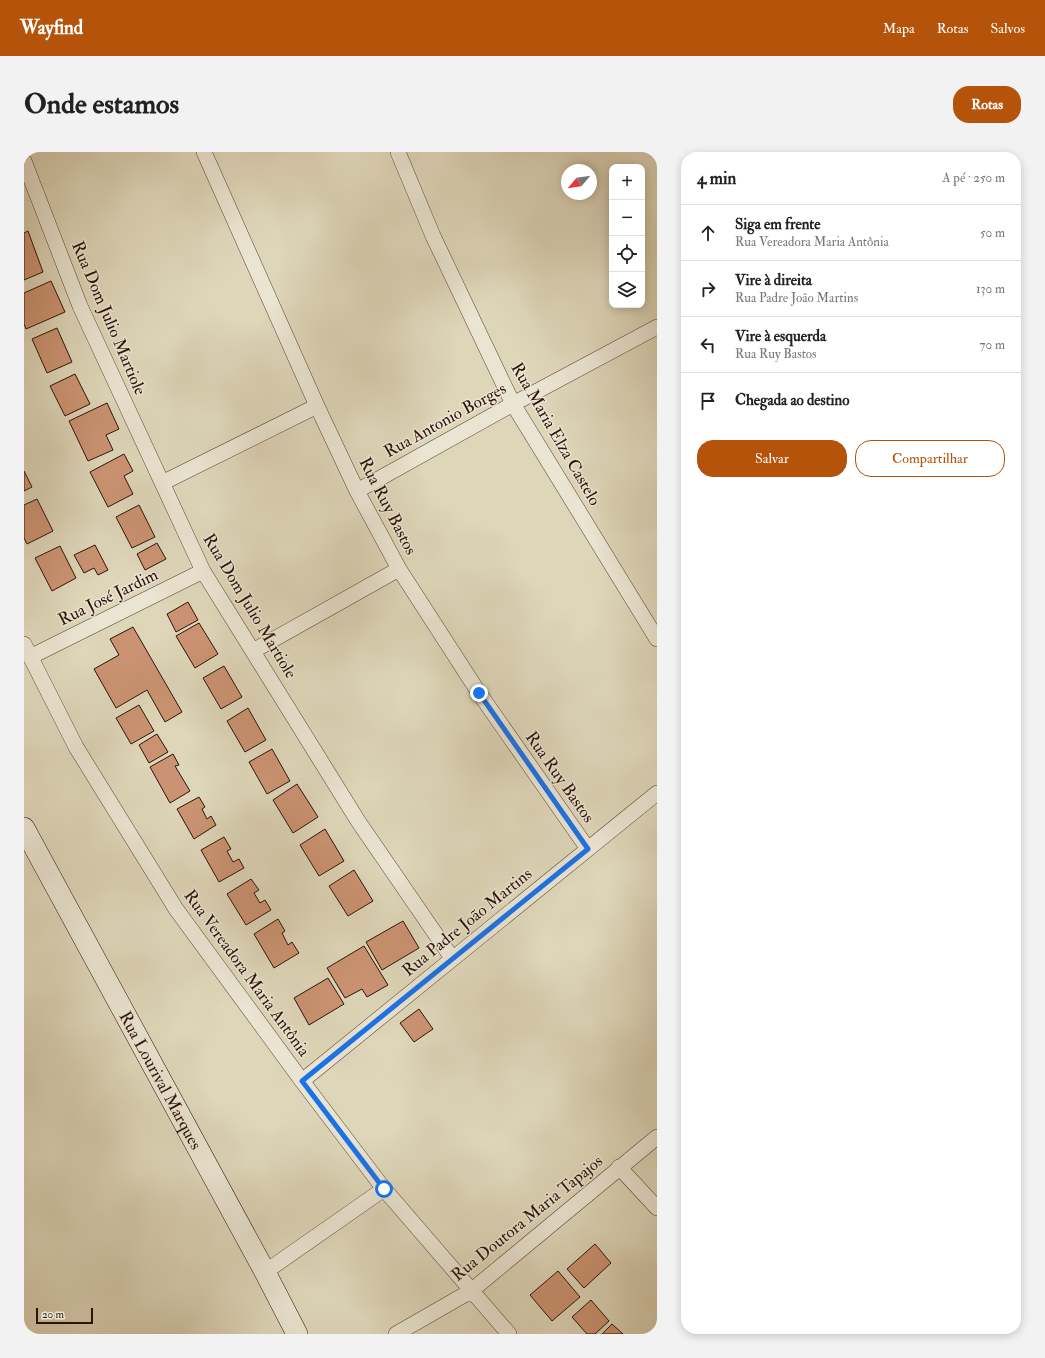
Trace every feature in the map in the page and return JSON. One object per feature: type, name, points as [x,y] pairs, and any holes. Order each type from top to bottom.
[{"type":"street","name":"Rua Ruy Bastos","points":[[204,152],[250,259],[317,406],[357,491],[399,569],[479,693],[588,849]]},
{"type":"street","name":"Rua Maria Elza Castelo","points":[[398,152],[433,236],[513,404],[657,639]]},
{"type":"street","name":"Rua Dom Julio Martiole","points":[[24,161],[80,306],[203,571],[358,821],[452,958]]},
{"type":"street","name":"Rua Antonio Borges","points":[[357,491],[513,404],[657,327]]},
{"type":"street","points":[[162,483],[317,406]]},
{"type":"street","points":[[253,651],[399,569]]},
{"type":"street","name":"Rua José Jardim","points":[[27,651],[203,571]]},
{"type":"street","name":"Rua Vereadora Maria Antônia","points":[[27,651],[76,747],[176,909],[302,1081],[384,1189],[509,1334]]},
{"type":"street","name":"Rua Padre João Martins","points":[[302,1081],[657,793]]},
{"type":"street","name":"Rua Lourival Marques","points":[[24,828],[265,1272],[297,1334]]},
{"type":"street","name":"Rua Doutora Maria Tapajos","points":[[396,1334],[471,1291],[657,1137]]},
{"type":"street","points":[[619,1167],[657,1208]]},
{"type":"street","points":[[265,1272],[384,1189]]},
{"type":"building","points":[[28,231],[43,272],[24,280],[24,233]]},
{"type":"building","points":[[51,281],[65,312],[26,329],[24,324],[24,293]]},
{"type":"building","points":[[57,328],[72,362],[47,373],[32,339]]},
{"type":"building","points":[[75,374],[90,404],[65,416],[50,386]]},
{"type":"building","points":[[107,403],[119,429],[106,435],[113,450],[88,461],[69,421]]},
{"type":"building","points":[[124,454],[133,471],[124,476],[133,494],[108,507],[90,472]]},
{"type":"building","points":[[24,471],[32,487],[24,491]]},
{"type":"building","points":[[37,499],[53,531],[27,544],[24,538],[24,505]]},
{"type":"building","points":[[139,505],[155,537],[132,548],[116,517]]},
{"type":"building","points":[[157,543],[166,559],[145,570],[137,554]]},
{"type":"building","points":[[95,545],[108,570],[98,575],[94,568],[84,573],[74,555]]},
{"type":"building","points":[[60,546],[76,578],[52,591],[35,558]]},
{"type":"building","points":[[188,602],[198,620],[176,632],[167,614]]},
{"type":"building","points":[[199,623],[218,654],[195,668],[176,636]]},
{"type":"building","points":[[133,627],[182,712],[165,722],[147,690],[116,708],[94,669],[119,655],[110,639]]},
{"type":"building","points":[[224,666],[242,697],[221,709],[203,678]]},
{"type":"building","points":[[139,705],[154,731],[131,744],[116,718]]},
{"type":"building","points":[[248,708],[266,740],[245,752],[227,721]]},
{"type":"building","points":[[157,734],[168,752],[149,763],[139,745]]},
{"type":"building","points":[[272,749],[290,781],[267,794],[249,762]]},
{"type":"building","points":[[173,754],[179,765],[175,766],[190,791],[170,803],[150,767]]},
{"type":"building","points":[[297,784],[318,817],[293,833],[273,800]]},
{"type":"building","points":[[199,797],[205,807],[202,809],[207,819],[211,816],[216,825],[194,839],[177,809]]},
{"type":"building","points":[[325,829],[344,861],[319,876],[300,845]]},
{"type":"building","points":[[224,837],[231,849],[227,851],[233,862],[239,859],[244,868],[219,882],[201,850]]},
{"type":"building","points":[[354,870],[373,901],[348,916],[329,886]]},
{"type":"building","points":[[251,879],[259,890],[254,893],[260,903],[265,900],[271,910],[246,925],[227,894]]},
{"type":"building","points":[[278,919],[285,931],[282,933],[288,945],[292,942],[299,953],[274,968],[254,934]]},
{"type":"building","points":[[403,921],[419,948],[382,970],[366,942]]},
{"type":"building","points":[[364,946],[388,985],[367,997],[362,989],[345,998],[327,968]]},
{"type":"building","points":[[328,978],[344,1004],[309,1025],[294,998]]},
{"type":"building","points":[[419,1009],[433,1029],[414,1042],[400,1023]]},
{"type":"building","points":[[595,1244],[611,1263],[584,1288],[567,1269]]},
{"type":"building","points":[[558,1271],[580,1297],[552,1321],[530,1295]]},
{"type":"building","points":[[591,1300],[609,1321],[595,1334],[587,1334],[572,1317]]},
{"type":"building","points":[[612,1324],[623,1334],[602,1334]]},
{"type":"route","points":[[384,1189],[302,1081],[588,849],[479,693]]}]
